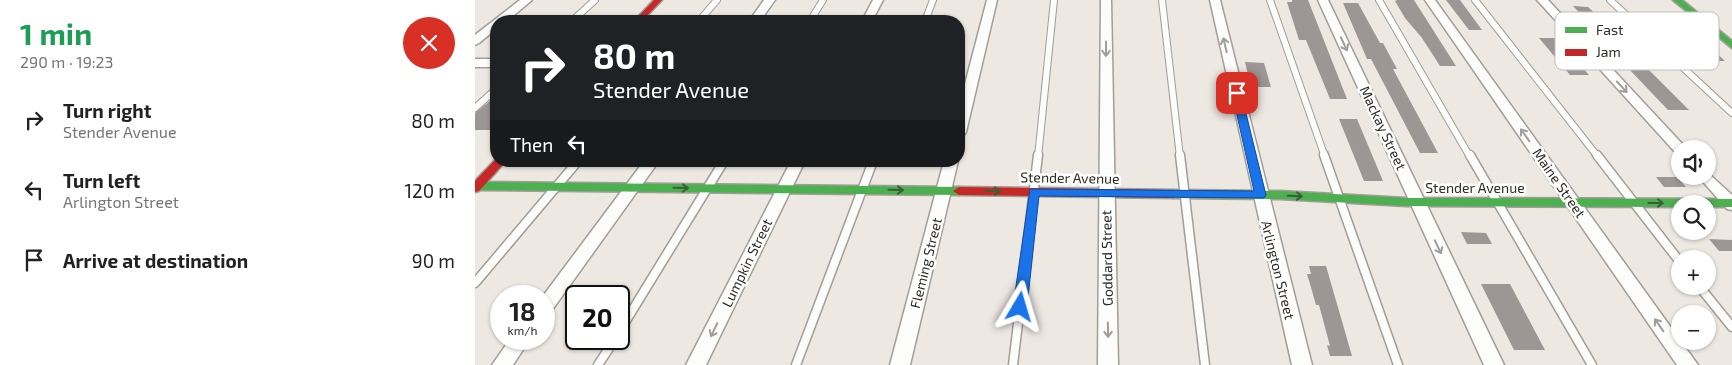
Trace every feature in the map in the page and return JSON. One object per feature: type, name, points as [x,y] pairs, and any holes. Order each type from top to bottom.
[{"type":"street","points":[[508,15],[527,0]]},
{"type":"street","points":[[644,15],[659,0]]},
{"type":"street","points":[[759,15],[770,0]]},
{"type":"street","points":[[870,15],[878,0]]},
{"type":"street","points":[[965,108],[992,0]]},
{"type":"street","name":"Goddard Street","points":[[1107,0],[1106,193],[1108,365]]},
{"type":"street","name":"Arlington Street","points":[[1215,0],[1302,365]]},
{"type":"street","name":"Mackay Street","points":[[1323,0],[1494,365]]},
{"type":"street","name":"Maine Street","points":[[1430,0],[1687,365]]},
{"type":"street","points":[[1542,0],[1555,14]]},
{"type":"street","points":[[1677,0],[1692,12]]},
{"type":"street","points":[[475,41],[490,29]]},
{"type":"street","points":[[1719,34],[1732,45]]},
{"type":"street","points":[[475,63],[490,63]]},
{"type":"street","points":[[1607,70],[1672,140]]},
{"type":"street","points":[[476,187],[495,167]]},
{"type":"street","points":[[555,293],[648,167]]},
{"type":"street","name":"Lumpkin Street","points":[[696,365],[795,167]]},
{"type":"street","name":"Fleming Street","points":[[900,365],[950,167]]},
{"type":"street","points":[[1713,185],[1731,204]]},
{"type":"street","name":"Stender Avenue","points":[[476,187],[557,186],[1260,195],[1339,198],[1357,201],[1731,204]]},
{"type":"street","points":[[502,365],[513,350]]},
{"type":"lane","points":[[579,15],[595,0]]},
{"type":"lane","points":[[704,15],[717,0]]},
{"type":"lane","points":[[814,15],[823,0]]},
{"type":"lane","points":[[927,15],[933,0]]},
{"type":"lane","points":[[1013,365],[1034,192],[1054,0]]},
{"type":"lane","points":[[1162,0],[1205,365]]},
{"type":"lane","points":[[1270,0],[1398,365]]},
{"type":"lane","points":[[1379,0],[1593,365]]},
{"type":"lane","points":[[1475,0],[1671,251]]},
{"type":"lane","points":[[1610,0],[1623,12]]},
{"type":"lane","points":[[1686,70],[1732,113]]},
{"type":"lane","points":[[475,108],[490,95]]},
{"type":"lane","points":[[475,283],[573,167]]},
{"type":"lane","points":[[630,314],[720,167]]},
{"type":"lane","points":[[796,365],[871,167]]},
{"type":"lane","points":[[1706,295],[1732,327]]},
{"type":"lane","points":[[598,365],[608,350]]},
{"type":"building","points":[[1292,0],[1308,0],[1347,99],[1330,99],[1306,40],[1299,40],[1287,2],[1292,2]]},
{"type":"building","points":[[1414,0],[1456,66],[1440,66],[1422,38],[1405,18],[1395,1]]},
{"type":"building","points":[[1446,0],[1460,0],[1482,30],[1469,30]]},
{"type":"building","points":[[1343,3],[1358,3],[1397,69],[1393,69],[1438,153],[1420,153],[1371,59],[1367,59]]},
{"type":"building","points":[[1573,6],[1588,7],[1593,12],[1579,12]]},
{"type":"building","points":[[1539,38],[1555,38],[1555,57]]},
{"type":"building","points":[[1719,55],[1725,61],[1719,61]]},
{"type":"building","points":[[1245,62],[1264,63],[1271,87],[1251,87]]},
{"type":"building","points":[[1566,70],[1585,70],[1589,75],[1570,75]]},
{"type":"building","points":[[1630,70],[1649,70],[1689,110],[1668,110]]},
{"type":"building","points":[[490,101],[490,130],[475,130],[475,113]]},
{"type":"building","points":[[1339,119],[1357,119],[1383,181],[1364,181]]},
{"type":"building","points":[[1656,177],[1671,177],[1671,185],[1684,185],[1686,187],[1664,187]]},
{"type":"building","points":[[1461,232],[1486,233],[1492,244],[1467,244]]},
{"type":"building","points":[[1710,240],[1732,240],[1732,251],[1719,251]]},
{"type":"building","points":[[1309,266],[1326,266],[1352,356],[1330,356],[1327,345],[1330,346],[1319,305],[1316,305],[1307,274],[1311,274]]},
{"type":"building","points":[[1481,284],[1510,284],[1545,350],[1514,350]]},
{"type":"traffic: fast","points":[[1677,0],[1692,12]]},
{"type":"traffic: fast","points":[[1719,34],[1732,45]]},
{"type":"traffic: fast","points":[[477,186],[959,191]]},
{"type":"traffic: fast","points":[[1173,194],[1280,195],[1406,202],[1732,203]]},
{"type":"traffic: jam","points":[[644,15],[658,0]]},
{"type":"traffic: jam","points":[[475,188],[495,167]]},
{"type":"traffic: jam","points":[[959,191],[1173,194]]},
{"type":"route","points":[[1020,307],[1034,192],[1260,195],[1237,93]]}]
